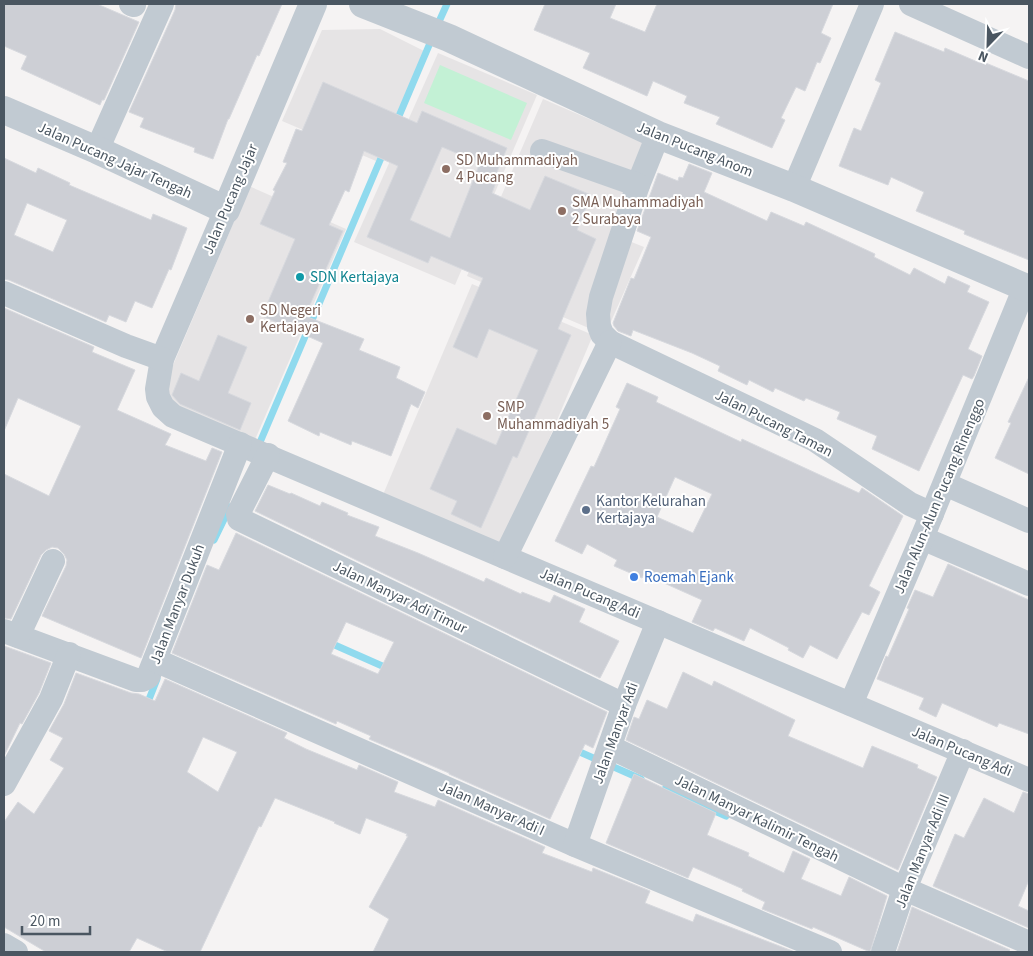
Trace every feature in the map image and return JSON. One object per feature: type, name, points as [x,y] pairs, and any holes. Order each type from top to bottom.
[{"type":"street","points":[[97,150],[162,4]]},
{"type":"street","name":"Jalan Pucang Jajar","points":[[158,397],[157,389],[162,359],[313,4]]},
{"type":"street","name":"Jalan Pucang Anom","points":[[363,4],[449,38],[658,136],[794,188],[1027,288]]},
{"type":"street","points":[[794,188],[872,4]]},
{"type":"street","points":[[910,4],[1029,57]]},
{"type":"street","name":"Jalan Pucang Jajar Tengah","points":[[4,110],[97,150],[226,210]]},
{"type":"street","points":[[506,557],[610,342],[602,334],[599,326],[598,314],[601,296],[638,185],[658,136]]},
{"type":"street","points":[[542,151],[638,185]]},
{"type":"street","name":"Jalan Alun-Alun Pucang Rinenggo","points":[[851,704],[1027,288]]},
{"type":"street","points":[[4,293],[126,346],[162,359]]},
{"type":"street","name":"Jalan Pucang Taman","points":[[610,342],[815,440],[910,504],[932,514]]},
{"type":"street","name":"Jalan Pucang Adi","points":[[158,397],[163,408],[173,416],[1029,780]]},
{"type":"street","name":"Jalan Manyar Dukuh","points":[[11,634],[67,660],[139,680],[148,677],[162,663],[253,449]]},
{"type":"street","name":"Jalan Manyar Adi Timur","points":[[253,449],[238,514],[239,519],[624,705]]},
{"type":"street","points":[[945,484],[1029,521]]},
{"type":"street","points":[[922,538],[1029,584]]},
{"type":"street","points":[[11,634],[53,561]]},
{"type":"street","name":"Jalan Manyar Adi","points":[[575,845],[624,705],[658,622]]},
{"type":"street","points":[[4,784],[50,699],[67,660]]},
{"type":"street","name":"Jalan Manyar Adi I","points":[[162,663],[575,845],[830,952]]},
{"type":"street","name":"Jalan Manyar Adi III","points":[[883,952],[903,893],[963,751]]},
{"type":"street","name":"Jalan Manyar Kalimir Tengah","points":[[606,756],[903,893],[1029,943]]},
{"type":"shaded area","points":[[380,29],[424,51],[376,161],[282,121],[322,30]]},
{"type":"shaded area","name":"SD Muhammadiyah 4 Pucang","points":[[438,53],[537,95],[455,285],[354,242]]},
{"type":"shaded area","name":"SMA Muhammadiyah 2 Surabaya","points":[[543,99],[656,148],[619,237],[644,247],[605,335],[467,276]]},
{"type":"shaded area","name":"SD Negeri Kertajaya","points":[[249,186],[346,229],[251,449],[154,410]]},
{"type":"shaded area","name":"SMP Muhammadiyah 5","points":[[472,284],[593,335],[503,548],[382,497]]},
{"type":"green space","points":[[440,65],[527,103],[511,140],[424,103]]},
{"type":"building","points":[[4,4],[97,4],[139,22],[100,105],[21,69],[27,56],[4,46]]},
{"type":"building","points":[[176,4],[282,4],[228,119],[213,159],[194,152],[195,148],[140,127],[144,118],[129,112]]},
{"type":"building","points":[[545,4],[616,4],[610,18],[645,32],[657,4],[833,4],[821,33],[831,38],[820,63],[817,62],[805,91],[796,87],[781,118],[785,120],[772,148],[716,124],[720,117],[684,103],[687,96],[653,81],[647,96],[583,68],[590,53],[534,30]]},
{"type":"building","points":[[895,32],[944,52],[945,48],[980,63],[981,61],[1029,81],[1029,260],[964,234],[965,231],[916,211],[924,192],[891,177],[888,185],[839,166],[854,128],[861,131],[881,83],[875,80]]},
{"type":"building","points":[[323,82],[417,123],[422,111],[507,148],[492,184],[495,185],[492,193],[530,210],[545,176],[591,195],[577,230],[596,239],[558,329],[571,335],[517,458],[513,456],[481,528],[451,514],[457,501],[430,489],[457,428],[496,445],[538,350],[489,329],[477,358],[453,347],[483,278],[431,256],[428,263],[367,237],[398,166],[364,151],[349,192],[345,190],[329,225],[343,231],[305,316],[364,339],[359,350],[400,367],[396,378],[425,392],[418,408],[411,404],[391,456],[352,441],[351,445],[320,432],[319,436],[288,421],[323,343],[262,316],[295,239],[260,224],[275,191],[273,190],[287,163],[283,162],[296,129],[302,131]],"holes":[[[442,147],[480,163],[450,238],[410,220]]]},
{"type":"building","points":[[4,158],[36,173],[38,168],[70,183],[69,185],[151,220],[153,214],[187,228],[171,270],[169,269],[152,308],[135,301],[126,322],[109,315],[106,322],[4,279]],"holes":[[[27,203],[67,220],[53,252],[14,235]]]},
{"type":"building","points":[[689,164],[712,173],[704,192],[767,221],[771,212],[804,226],[806,222],[875,254],[874,257],[910,275],[914,268],[945,284],[948,276],[970,286],[967,292],[989,302],[968,349],[982,356],[974,376],[972,379],[963,375],[919,471],[872,449],[877,436],[837,419],[840,412],[806,398],[804,401],[775,388],[773,392],[749,380],[747,385],[718,371],[720,366],[692,353],[633,330],[631,336],[618,331],[614,326],[613,323],[631,278],[634,279],[651,237],[637,231],[658,173],[678,181],[679,177],[683,178]]},
{"type":"building","points":[[4,308],[94,347],[92,352],[135,370],[117,410],[171,434],[165,445],[206,461],[212,448],[222,452],[141,658],[42,616],[66,566],[67,560],[58,548],[52,547],[41,555],[11,619],[4,618],[4,474],[49,496],[81,426],[18,398],[4,431]]},
{"type":"building","points":[[218,335],[247,347],[228,393],[251,403],[240,430],[180,404],[172,395],[181,373],[199,381]]},
{"type":"building","points":[[1029,377],[1029,474],[995,458],[1011,423],[1008,422]]},
{"type":"building","points":[[627,383],[658,397],[656,402],[741,442],[742,439],[859,493],[862,488],[903,516],[869,586],[880,592],[869,615],[862,612],[837,659],[810,645],[803,658],[788,650],[789,648],[750,628],[744,641],[715,628],[713,631],[692,622],[702,600],[644,574],[642,578],[614,566],[617,560],[587,544],[582,554],[555,541],[591,466],[594,467],[620,409],[616,407]],"holes":[[[675,477],[712,494],[693,533],[657,517]]]},
{"type":"building","points":[[268,485],[320,506],[322,502],[348,513],[347,515],[379,527],[375,536],[484,582],[486,578],[521,594],[522,592],[550,603],[554,595],[585,609],[579,622],[619,641],[600,678],[255,511]]},
{"type":"building","points":[[236,533],[607,712],[593,748],[585,744],[550,819],[369,739],[371,736],[337,721],[336,724],[172,653],[207,565],[219,570]],"holes":[[[346,622],[394,642],[378,674],[331,654]]]},
{"type":"building","points":[[948,564],[1029,600],[1029,734],[999,723],[997,727],[942,703],[936,717],[919,709],[924,698],[877,679],[909,609],[907,608],[915,590],[933,597]]},
{"type":"building","points":[[4,646],[51,663],[39,693],[22,724],[20,723],[4,756]]},
{"type":"building","points":[[683,672],[712,686],[714,681],[795,720],[788,736],[863,768],[872,746],[918,765],[917,768],[937,777],[898,870],[626,740],[634,717],[639,719],[647,700],[667,709]]},
{"type":"building","points":[[76,673],[155,701],[165,679],[287,733],[284,738],[306,749],[357,770],[359,765],[398,782],[394,792],[435,807],[438,800],[545,847],[542,853],[592,872],[593,868],[650,891],[645,903],[693,922],[696,914],[795,952],[373,952],[389,919],[369,907],[408,836],[406,836],[407,834],[366,818],[360,834],[275,798],[261,827],[259,826],[200,952],[168,952],[137,938],[129,952],[46,952],[4,927],[4,822],[18,802],[34,814],[64,768],[50,760],[63,738],[49,731],[64,704]],"holes":[[[203,737],[237,752],[218,792],[187,772]]]},
{"type":"building","points":[[634,774],[716,813],[707,835],[749,853],[748,856],[784,873],[793,851],[810,859],[801,879],[841,896],[849,877],[887,896],[870,952],[813,927],[812,929],[762,909],[765,902],[742,891],[743,889],[693,867],[688,878],[606,843]]},
{"type":"building","points":[[1023,792],[1029,794],[1029,880],[1018,906],[1029,911],[1029,928],[933,886],[955,834],[964,838],[984,798],[1014,813]]},
{"type":"building","points":[[912,907],[1010,950],[1008,952],[897,952]]},
{"type":"waterway","points":[[437,26],[447,4]]},
{"type":"waterway","points":[[396,123],[433,36]]},
{"type":"waterway","points":[[258,447],[384,151]]},
{"type":"waterway","points":[[214,540],[230,507]]},
{"type":"waterway","points":[[328,642],[389,669]]},
{"type":"waterway","points":[[146,707],[157,679]]},
{"type":"waterway","points":[[573,749],[641,779]]},
{"type":"waterway","points":[[665,789],[726,816]]},
{"type":"place","name":"SD Muhammadiyah 4 Pucang","points":[[446,169]]},
{"type":"place","name":"SMA Muhammadiyah 2 Surabaya","points":[[562,211]]},
{"type":"place","name":"SDN Kertajaya","points":[[300,277]]},
{"type":"place","name":"SD Negeri Kertajaya","points":[[250,319]]},
{"type":"place","name":"SMP Muhammadiyah 5","points":[[487,416]]},
{"type":"place","name":"Kantor Kelurahan Kertajaya","points":[[586,510]]},
{"type":"place","name":"Roemah Ejank","points":[[634,577]]}]
